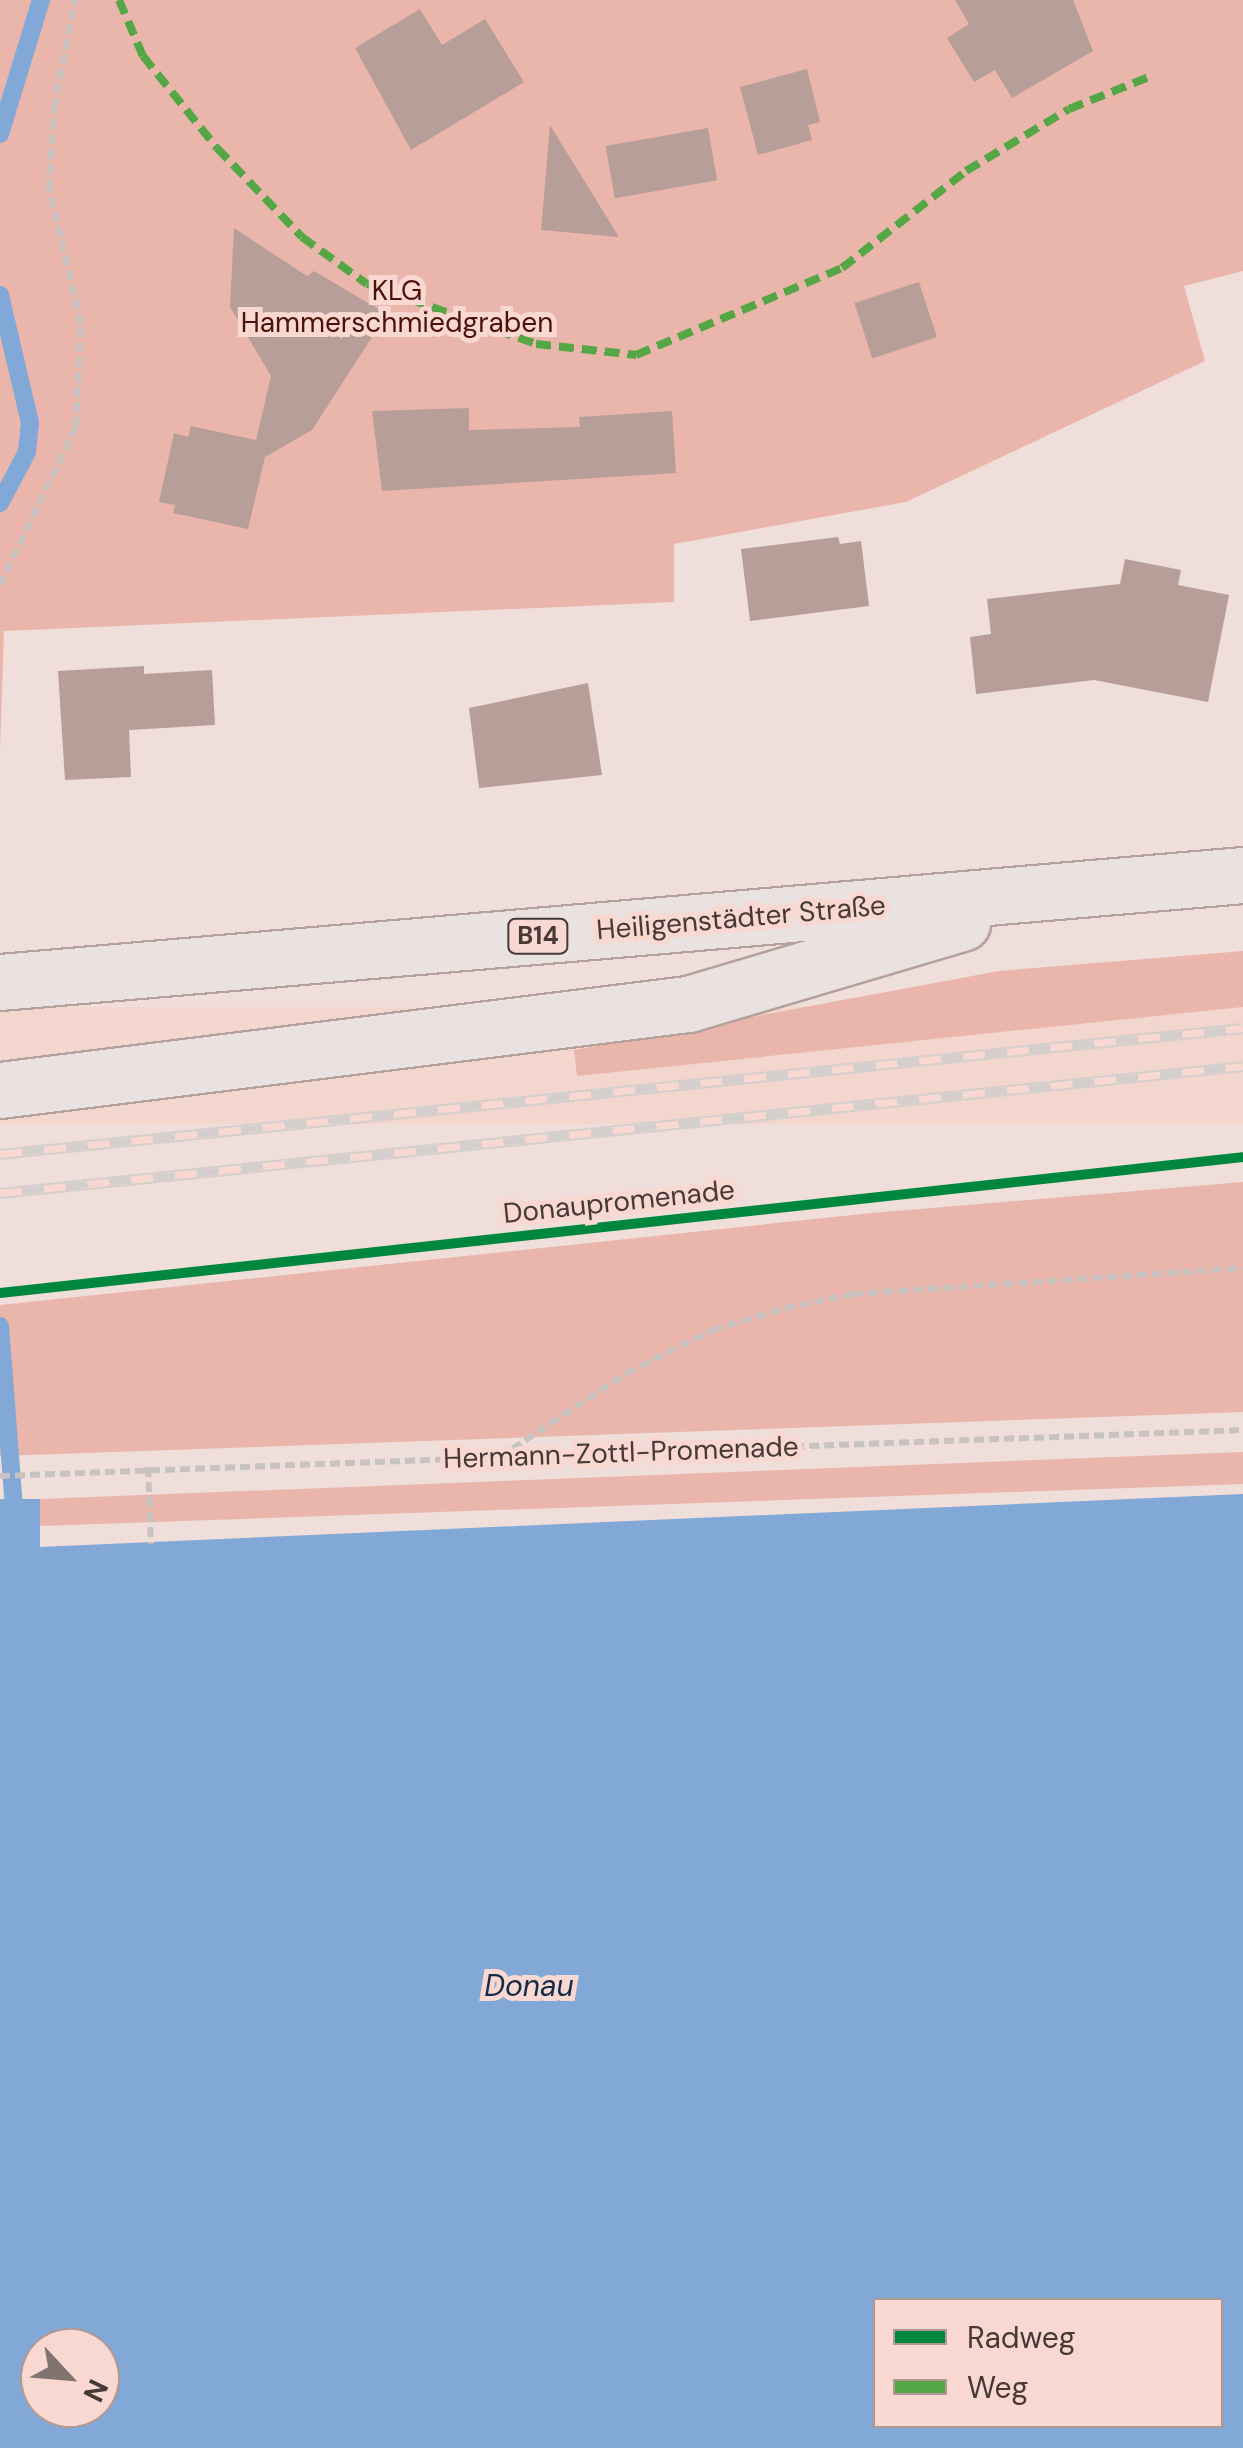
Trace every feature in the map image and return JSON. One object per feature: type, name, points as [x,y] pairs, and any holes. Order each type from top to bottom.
[{"type":"main road","name":"Heiligenstädter Straße","points":[[0,982],[1243,875]]},
{"type":"main road","points":[[0,1090],[688,1004],[1075,890]]},
{"type":"path","points":[[0,586],[76,428],[80,324],[49,189],[54,108],[75,0]]},
{"type":"path","points":[[499,1458],[627,1373],[713,1330],[784,1308],[872,1293],[1243,1268]]},
{"type":"path","points":[[148,1467],[151,1544]]},
{"type":"shaded area","points":[[0,1007],[1243,1007],[1243,1124],[0,1124]]},
{"type":"green space","name":"KLG Hammerschmiedgraben","points":[[0,0],[1243,0],[1243,271],[1184,286],[1205,361],[906,502],[674,544],[674,602],[4,631],[0,751]]},
{"type":"green space","points":[[1243,951],[1243,1007],[577,1076],[574,1050],[999,971]]},
{"type":"green space","points":[[1243,1182],[1243,1412],[0,1456],[0,1305],[872,1213]]},
{"type":"green space","points":[[1243,1452],[1243,1484],[40,1526],[40,1499]]},
{"type":"water","name":"Donau","points":[[1243,1494],[1243,2448],[0,2448],[0,1499],[40,1499],[40,1547]]},
{"type":"building","points":[[955,0],[1073,0],[1093,51],[1012,98],[995,70],[974,82],[947,38],[969,24]]},
{"type":"building","points":[[420,9],[442,45],[485,19],[524,82],[411,150],[355,48]]},
{"type":"building","points":[[807,69],[820,122],[808,125],[812,140],[758,155],[740,87]]},
{"type":"building","points":[[550,125],[619,237],[541,230]]},
{"type":"building","points":[[708,128],[717,180],[615,198],[606,146]]},
{"type":"building","points":[[234,228],[307,276],[314,271],[387,314],[312,430],[265,457],[248,529],[173,513],[175,505],[159,502],[174,433],[188,437],[191,426],[256,440],[271,376],[230,307]]},
{"type":"building","points":[[919,282],[937,337],[872,358],[854,303]]},
{"type":"building","points":[[469,408],[469,430],[580,427],[579,417],[672,411],[676,473],[382,491],[372,411]]},
{"type":"building","points":[[838,537],[840,544],[861,541],[869,606],[750,621],[741,549]]},
{"type":"building","points":[[1125,559],[1181,570],[1178,585],[1229,595],[1208,702],[1094,680],[976,694],[970,637],[991,634],[987,599],[1120,584]]},
{"type":"building","points":[[144,666],[144,674],[212,670],[215,725],[129,730],[131,777],[65,780],[58,671]]},
{"type":"building","points":[[588,683],[602,775],[479,788],[469,708]]},
{"type":"waterway","points":[[0,134],[41,0]]},
{"type":"waterway","points":[[0,295],[30,423],[27,452],[0,503]]},
{"type":"waterway","points":[[0,1326],[15,1520]]},
{"type":"railway","points":[[0,1154],[1243,1028]]},
{"type":"railway","points":[[0,1193],[1243,1066]]},
{"type":"marked path","points":[[119,0],[143,56],[217,148],[302,237],[367,284],[536,344],[636,355],[842,268],[966,171],[1069,109],[1151,76]]},
{"type":"cycle path","name":"Donaupromenade","points":[[0,1293],[1243,1157]]}]
